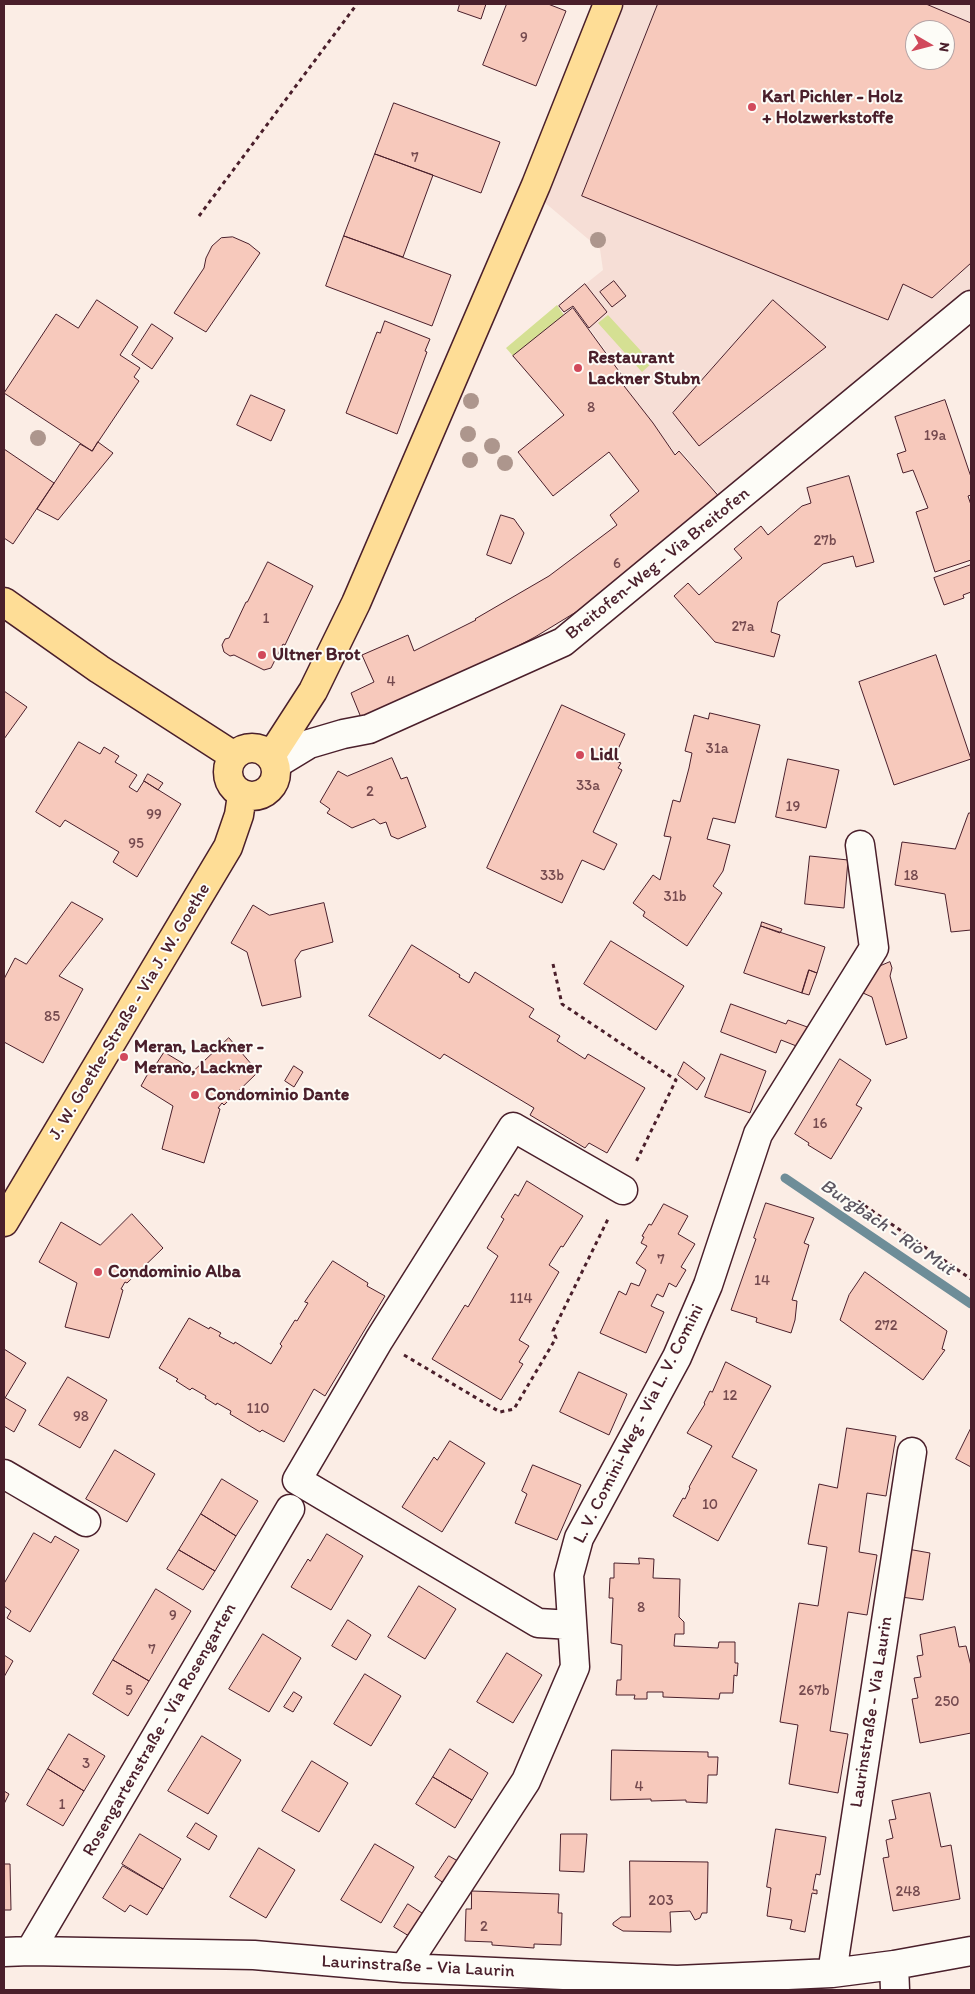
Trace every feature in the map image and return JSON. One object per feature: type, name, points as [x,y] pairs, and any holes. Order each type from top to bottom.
[{"type":"main road","points":[[274,760],[264,751],[256,748],[240,750],[228,766],[228,778],[233,788],[242,795],[252,797],[262,795],[270,790],[277,773],[274,760],[275,748],[313,691],[356,603],[536,186],[608,4]]},
{"type":"main road","points":[[4,602],[99,669],[234,756]]},
{"type":"main road","name":"J. W. Goethe-Straße - Via J. W. Goethe","points":[[4,1222],[228,847],[239,814],[242,795]]},
{"type":"street","name":"Breitofen-Weg - Via Breitofen","points":[[274,760],[309,744],[342,734],[369,729],[563,642],[971,305]]},
{"type":"street","name":"L. V. Comini-Weg - Via L. V. Comini","points":[[404,1968],[526,1781],[575,1667],[569,1575],[579,1538],[677,1357],[708,1285],[758,1134],[874,948],[860,845]]},
{"type":"street","points":[[572,1624],[538,1623],[297,1480],[379,1340],[513,1127],[622,1190]]},
{"type":"street","name":"Laurinstraße - Via Laurin","points":[[832,1973],[912,1452]]},
{"type":"street","points":[[4,1474],[86,1522]]},
{"type":"street","name":"Rosengartenstraße - Via Rosengarten","points":[[17,1951],[290,1508]]},
{"type":"street","name":"Laurinstraße - Via Laurin","points":[[17,1951],[254,1956],[404,1968],[677,1980],[832,1973],[894,1978],[971,1951]]},
{"type":"path","points":[[199,216],[357,4]]},
{"type":"path","points":[[379,1340],[500,1412],[514,1409],[556,1338],[553,1331],[676,1080],[562,1004],[553,964]]},
{"type":"path","points":[[858,1201],[971,1279]]},
{"type":"shaded area","points":[[602,4],[971,4],[971,313],[728,505],[680,450],[675,453],[618,377],[622,373],[573,306],[564,313],[558,306],[603,270],[600,249],[531,191]]},
{"type":"green space","points":[[557,305],[564,315],[513,356],[506,348]]},
{"type":"green space","points":[[608,315],[652,363],[642,372],[598,323]]},
{"type":"building","points":[[460,4],[486,4],[481,19],[458,11]]},
{"type":"building","points":[[507,4],[548,4],[566,11],[536,86],[483,65]]},
{"type":"building","points":[[658,4],[926,4],[971,23],[971,263],[932,298],[903,284],[888,320],[582,196]]},
{"type":"building","points":[[394,103],[500,142],[481,193],[375,154]]},
{"type":"building","points":[[375,154],[433,175],[403,257],[344,236]]},
{"type":"building","points":[[344,236],[451,275],[432,326],[326,286]]},
{"type":"building","points":[[233,237],[249,244],[260,253],[206,332],[174,313],[204,268],[206,258],[212,246],[221,238]]},
{"type":"building","points":[[614,281],[626,296],[612,307],[600,292]]},
{"type":"building","points":[[585,284],[607,312],[589,328],[573,306],[564,312],[559,306]]},
{"type":"building","points":[[97,300],[138,327],[120,355],[140,368],[134,377],[139,381],[92,451],[4,393],[56,314],[78,328]]},
{"type":"building","points":[[773,300],[826,347],[699,446],[673,413]]},
{"type":"building","points":[[573,308],[621,374],[617,377],[675,455],[679,451],[722,500],[576,612],[535,637],[446,684],[362,720],[351,693],[374,682],[362,655],[408,635],[414,651],[476,620],[549,576],[617,525],[610,515],[639,491],[609,452],[553,496],[518,452],[564,415],[513,356]]},
{"type":"building","points":[[385,321],[430,339],[397,434],[346,413],[377,332],[380,333]]},
{"type":"building","points":[[152,324],[173,338],[152,369],[132,355]]},
{"type":"building","points":[[251,395],[285,410],[271,441],[237,425]]},
{"type":"building","points":[[945,400],[971,477],[971,495],[968,496],[971,505],[971,560],[935,572],[916,512],[928,508],[913,470],[903,473],[897,454],[906,451],[895,417]]},
{"type":"building","points":[[98,442],[113,453],[58,520],[37,509],[80,444],[92,451]]},
{"type":"building","points":[[4,449],[54,483],[13,544],[4,538]]},
{"type":"building","points":[[849,476],[874,562],[856,567],[853,556],[823,564],[778,602],[771,632],[780,635],[774,657],[715,642],[674,596],[688,583],[699,595],[742,558],[734,549],[761,526],[768,535],[802,506],[811,503],[807,488]]},
{"type":"building","points":[[501,515],[514,519],[524,533],[511,564],[487,555]]},
{"type":"building","points":[[268,562],[313,586],[285,645],[283,644],[271,668],[264,670],[234,655],[230,656],[224,652],[222,645],[225,639],[229,638]]},
{"type":"building","points":[[971,565],[971,592],[963,595],[964,598],[944,605],[934,578]]},
{"type":"building","points":[[936,655],[971,759],[894,785],[859,682]]},
{"type":"building","points":[[4,691],[27,707],[4,739]]},
{"type":"building","points":[[562,705],[625,734],[613,760],[621,763],[618,768],[622,770],[593,832],[617,844],[604,870],[582,860],[562,903],[487,868]]},
{"type":"building","points":[[710,713],[760,725],[735,823],[713,818],[707,839],[730,845],[723,871],[713,886],[722,893],[687,946],[643,916],[645,912],[633,903],[653,875],[660,880],[671,837],[664,836],[673,800],[680,802],[689,768],[692,753],[685,751],[694,715],[708,719]]},
{"type":"building","points":[[79,742],[100,754],[104,747],[119,756],[115,762],[137,775],[129,787],[137,792],[144,781],[181,804],[137,877],[113,862],[119,852],[65,820],[60,827],[36,812]]},
{"type":"building","points":[[392,758],[401,779],[407,777],[426,827],[398,839],[391,836],[386,822],[380,824],[374,819],[352,828],[327,813],[330,809],[320,802],[338,771],[347,776]]},
{"type":"building","points":[[788,759],[839,770],[826,828],[776,817]]},
{"type":"building","points":[[148,774],[163,783],[158,790],[144,781]]},
{"type":"building","points":[[969,813],[971,813],[971,930],[951,932],[945,894],[895,885],[902,842],[955,849]]},
{"type":"building","points":[[810,856],[848,860],[844,908],[805,904]]},
{"type":"building","points":[[72,902],[103,919],[59,976],[83,989],[43,1063],[4,1042],[4,979],[15,958],[26,964]]},
{"type":"building","points":[[324,903],[333,942],[301,951],[295,960],[301,997],[262,1006],[247,952],[231,943],[253,905],[269,915]]},
{"type":"building","points":[[762,922],[782,929],[780,933],[761,926]]},
{"type":"building","points":[[761,926],[825,947],[817,973],[809,970],[802,993],[744,973]]},
{"type":"building","points":[[611,941],[684,986],[656,1030],[584,984]]},
{"type":"building","points":[[412,945],[460,975],[459,977],[469,983],[475,972],[534,1009],[529,1017],[560,1036],[557,1041],[585,1059],[588,1054],[645,1088],[607,1153],[589,1143],[585,1148],[530,1115],[534,1108],[444,1054],[440,1059],[369,1016]]},
{"type":"building","points":[[890,962],[892,968],[890,976],[907,1038],[886,1045],[872,997],[863,993],[878,967]]},
{"type":"building","points":[[809,970],[817,973],[809,995],[802,993]]},
{"type":"building","points":[[731,1004],[786,1024],[788,1020],[810,1028],[799,1047],[781,1040],[776,1053],[721,1032]]},
{"type":"building","name":"Condominio Dante","points":[[229,1038],[258,1072],[224,1105],[222,1103],[218,1108],[220,1109],[204,1163],[162,1149],[173,1106],[141,1086],[151,1068],[153,1069],[164,1052],[194,1070]]},
{"type":"building","points":[[721,1054],[766,1071],[750,1113],[705,1097]]},
{"type":"building","points":[[840,1059],[871,1080],[856,1105],[862,1108],[831,1159],[808,1145],[809,1143],[795,1134]]},
{"type":"building","points":[[684,1062],[705,1078],[697,1090],[678,1075]]},
{"type":"building","points":[[294,1066],[303,1072],[294,1087],[285,1081]]},
{"type":"building","points":[[527,1181],[583,1216],[549,1265],[559,1272],[519,1340],[529,1346],[519,1362],[523,1364],[501,1400],[432,1359],[465,1305],[468,1307],[498,1256],[487,1248],[504,1219],[501,1217],[515,1194],[518,1196]]},
{"type":"building","points":[[766,1203],[814,1218],[804,1243],[809,1245],[792,1300],[797,1301],[795,1320],[791,1333],[756,1322],[757,1318],[731,1310],[756,1239],[754,1238]]},
{"type":"building","points":[[664,1204],[688,1216],[678,1234],[695,1244],[681,1267],[686,1270],[676,1287],[669,1283],[663,1297],[657,1294],[651,1306],[664,1312],[646,1353],[600,1333],[619,1291],[626,1295],[631,1283],[639,1286],[646,1270],[636,1263],[647,1246],[641,1243],[644,1237],[642,1236]]},
{"type":"building","name":"Condominio Alba","points":[[132,1214],[163,1248],[127,1283],[125,1282],[121,1289],[123,1290],[109,1338],[65,1327],[77,1283],[39,1262],[61,1222],[100,1245]]},
{"type":"building","points":[[333,1261],[368,1283],[367,1286],[385,1296],[325,1396],[314,1389],[284,1442],[262,1430],[260,1432],[230,1414],[231,1411],[217,1403],[216,1405],[205,1398],[206,1396],[192,1388],[190,1390],[176,1381],[178,1379],[159,1368],[189,1318],[221,1333],[219,1336],[234,1344],[235,1342],[271,1364],[282,1346],[280,1344],[308,1303],[305,1302]]},
{"type":"building","points":[[865,1272],[947,1331],[942,1349],[945,1350],[923,1380],[840,1320],[849,1295]]},
{"type":"building","points":[[4,1349],[26,1363],[5,1398],[4,1397]]},
{"type":"building","points":[[726,1362],[771,1386],[732,1457],[757,1470],[718,1541],[673,1516],[683,1498],[685,1499],[689,1487],[712,1446],[687,1433],[705,1404],[710,1391],[712,1392]]},
{"type":"building","points":[[579,1372],[627,1394],[609,1435],[560,1412]]},
{"type":"building","points":[[68,1377],[107,1400],[80,1448],[39,1425]]},
{"type":"building","points":[[4,1397],[26,1410],[14,1432],[4,1426]]},
{"type":"building","points":[[847,1428],[896,1436],[886,1496],[867,1493],[859,1552],[877,1555],[867,1615],[848,1612],[830,1731],[848,1734],[838,1793],[789,1784],[798,1725],[780,1722],[799,1603],[818,1606],[827,1547],[808,1544],[819,1484],[837,1488]]},
{"type":"building","points":[[971,1428],[971,1467],[956,1459]]},
{"type":"building","points":[[450,1441],[485,1463],[442,1532],[402,1507],[434,1457],[437,1460]]},
{"type":"building","points":[[115,1450],[155,1474],[127,1522],[86,1499]]},
{"type":"building","points":[[533,1465],[581,1485],[557,1540],[515,1523],[527,1494],[522,1491]]},
{"type":"building","points":[[222,1479],[258,1501],[236,1536],[201,1514]]},
{"type":"building","points":[[201,1514],[236,1536],[215,1571],[179,1550]]},
{"type":"building","points":[[34,1533],[51,1543],[55,1536],[79,1550],[30,1632],[7,1618],[11,1611],[4,1606],[4,1584]]},
{"type":"building","points":[[327,1534],[363,1556],[331,1610],[291,1587],[308,1559],[310,1561]]},
{"type":"building","points":[[902,1548],[930,1553],[923,1600],[894,1596]]},
{"type":"building","points":[[179,1550],[215,1571],[203,1590],[167,1569]]},
{"type":"building","points":[[639,1558],[654,1559],[653,1578],[680,1579],[679,1617],[684,1622],[684,1634],[675,1634],[674,1646],[718,1648],[719,1642],[735,1642],[735,1663],[738,1663],[737,1676],[734,1675],[733,1693],[720,1693],[719,1699],[663,1697],[663,1692],[647,1692],[647,1699],[634,1699],[635,1695],[616,1695],[617,1680],[621,1680],[622,1645],[611,1643],[613,1598],[609,1598],[610,1578],[614,1578],[614,1563],[639,1564]]},
{"type":"building","points":[[419,1586],[456,1609],[425,1659],[388,1637]]},
{"type":"building","points":[[156,1589],[191,1611],[149,1681],[113,1660]]},
{"type":"building","points":[[348,1620],[371,1635],[356,1660],[332,1646]]},
{"type":"building","points":[[955,1627],[959,1647],[966,1646],[971,1666],[971,1733],[920,1743],[912,1699],[918,1698],[914,1678],[921,1677],[917,1656],[923,1655],[920,1635]]},
{"type":"building","points":[[263,1634],[301,1658],[269,1712],[229,1689]]},
{"type":"building","points":[[507,1653],[542,1675],[513,1723],[477,1702]]},
{"type":"building","points":[[4,1655],[13,1661],[4,1677]]},
{"type":"building","points":[[113,1660],[149,1681],[128,1716],[93,1694]]},
{"type":"building","points":[[365,1674],[401,1696],[371,1746],[334,1724]]},
{"type":"building","points":[[294,1692],[302,1697],[293,1712],[284,1707]]},
{"type":"building","points":[[69,1734],[105,1756],[84,1791],[48,1769]]},
{"type":"building","points":[[202,1736],[241,1760],[208,1814],[168,1791]]},
{"type":"building","points":[[450,1749],[488,1773],[472,1800],[433,1777]]},
{"type":"building","points":[[612,1750],[708,1752],[708,1757],[718,1757],[717,1775],[708,1775],[707,1803],[686,1802],[686,1800],[611,1800]]},
{"type":"building","points":[[312,1761],[348,1783],[319,1832],[282,1811]]},
{"type":"building","points":[[48,1769],[84,1791],[63,1826],[27,1805]]},
{"type":"building","points":[[433,1777],[472,1800],[455,1828],[416,1804]]},
{"type":"building","points":[[4,1791],[9,1794],[4,1804]]},
{"type":"building","points":[[930,1793],[941,1847],[951,1845],[960,1899],[893,1911],[883,1858],[889,1857],[886,1840],[893,1838],[889,1820],[896,1819],[892,1801]]},
{"type":"building","points":[[196,1823],[217,1836],[209,1850],[187,1837]]},
{"type":"building","points":[[776,1829],[826,1837],[820,1875],[816,1874],[813,1890],[817,1890],[817,1894],[812,1893],[805,1932],[790,1929],[792,1920],[767,1916],[771,1888],[767,1887]]},
{"type":"building","points":[[140,1834],[181,1859],[163,1889],[122,1864]]},
{"type":"building","points":[[561,1834],[587,1834],[584,1872],[560,1871]]},
{"type":"building","points":[[375,1844],[414,1867],[381,1923],[341,1900]]},
{"type":"building","points":[[259,1848],[295,1870],[266,1918],[230,1897]]},
{"type":"building","points":[[449,1856],[463,1864],[448,1886],[435,1877]]},
{"type":"building","points":[[630,1861],[708,1862],[707,1913],[702,1913],[700,1918],[695,1920],[690,1911],[670,1912],[671,1932],[623,1931],[613,1925],[621,1917],[630,1917]]},
{"type":"building","points":[[4,1864],[10,1864],[11,1910],[4,1910]]},
{"type":"building","points":[[123,1866],[163,1889],[147,1915],[130,1905],[125,1912],[103,1898]]},
{"type":"building","points":[[472,1891],[559,1894],[558,1913],[562,1913],[561,1945],[534,1944],[534,1948],[492,1945],[492,1942],[465,1941],[466,1909],[471,1909]]},
{"type":"building","points":[[408,1904],[425,1915],[409,1936],[394,1927]]},
{"type":"waterway","name":"Burgbach - Rio Mut","points":[[785,1178],[971,1304]]},
{"type":"place","name":"Karl Pichler - Holz + Holzwerkstoffe","points":[[752,107]]},
{"type":"place","name":"Restaurant Lackner Stubn","points":[[578,368]]},
{"type":"place","name":"Ultner Brot","points":[[262,655]]},
{"type":"place","name":"Lidl","points":[[580,755]]},
{"type":"place","name":"Meran, Lackner - Merano, Lackner","points":[[124,1057]]},
{"type":"place","name":"Condominio Dante","points":[[195,1095]]},
{"type":"place","name":"Condominio Alba","points":[[98,1272]]}]
